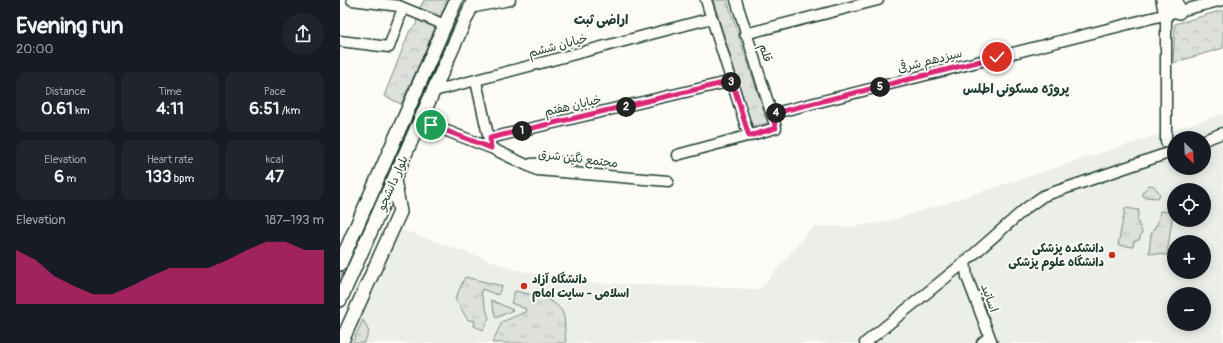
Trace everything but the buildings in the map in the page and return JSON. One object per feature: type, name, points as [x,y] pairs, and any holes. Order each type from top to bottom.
[{"type":"main road","points":[[1163,0],[1174,9]]},
{"type":"main road","points":[[455,1],[472,4]]},
{"type":"main road","name":"بلوار دانشجو","points":[[340,264],[455,1]]},
{"type":"main road","name":"بلوار دانشجو","points":[[340,300],[472,4]]},
{"type":"main road","points":[[395,139],[410,145]]},
{"type":"main road","points":[[340,343],[400,212],[394,180]]},
{"type":"street","points":[[352,0],[403,8],[445,25]]},
{"type":"street","points":[[472,4],[510,0]]},
{"type":"street","points":[[677,155],[749,136],[706,0]]},
{"type":"street","name":"قلم","points":[[736,0],[776,128],[749,136]]},
{"type":"street","points":[[746,34],[878,0]]},
{"type":"street","name":"سیزدهم شرقی","points":[[771,114],[1174,9],[1223,0]]},
{"type":"street","points":[[340,41],[389,47],[403,8]]},
{"type":"street","points":[[1166,142],[1174,9]]},
{"type":"street","name":"خیابان ششم","points":[[434,91],[712,18]]},
{"type":"street","points":[[476,81],[490,143]]},
{"type":"street","name":"خیابان هفتم","points":[[490,143],[732,81]]},
{"type":"street","name":"مجتمع نگین شرق","points":[[421,121],[490,143],[537,170],[668,181]]},
{"type":"street","points":[[1211,137],[1223,133]]},
{"type":"street","points":[[865,343],[965,262],[1025,209],[1044,196],[1167,153]]},
{"type":"street","points":[[525,164],[573,162]]},
{"type":"street","name":"اساتید","points":[[965,262],[967,277],[988,341]]},
{"type":"shaded area","points":[[1223,114],[1223,343],[350,343],[400,229],[517,270],[588,283],[760,289],[813,227],[851,227],[890,221],[1167,132],[1167,175],[1211,175],[1211,131],[1170,131]]},
{"type":"green space","points":[[424,0],[448,0],[401,104],[384,96],[410,30],[416,25],[418,11]]},
{"type":"green space","points":[[713,0],[727,0],[768,123],[752,127]]},
{"type":"green space","points":[[1223,10],[1223,48],[1173,63],[1175,24]]},
{"type":"green space","points":[[456,19],[459,20],[411,128],[407,126]]},
{"type":"green space","points":[[399,150],[402,152],[340,281],[340,274],[380,185]]},
{"type":"green space","points":[[1149,185],[1154,186],[1160,194],[1158,198],[1144,197],[1142,193]]},
{"type":"green space","points":[[1125,208],[1139,210],[1137,220],[1142,232],[1139,240],[1134,241],[1133,247],[1118,245]]},
{"type":"green space","points":[[1160,211],[1167,212],[1167,227],[1171,227],[1170,235],[1167,235],[1167,255],[1149,253],[1151,234],[1158,222]]},
{"type":"green space","points":[[465,277],[502,286],[498,295],[482,289],[481,293],[489,318],[483,330],[474,326],[475,321],[468,320],[455,299]]},
{"type":"green space","points":[[515,291],[544,298],[557,305],[564,317],[566,343],[492,343],[502,322],[525,312],[526,309],[511,303]]},
{"type":"green space","points":[[491,300],[513,310],[496,318]]},
{"type":"green space","points":[[363,320],[369,332],[364,343],[352,343]]},
{"type":"place","name":"دانشکده پزشکی دانشگاه علوم پزشکی","points":[[1112,255]]},
{"type":"place","name":"دانشگاه آزاد اسلامی - سایت امام","points":[[524,286]]},
{"type":"district","name":"اراضی ثبت","points":[[601,20]]},
{"type":"district","name":"پروژه مسکونی اطلس","points":[[1016,89]]},
{"type":"route","points":[[431,125],[491,148],[490,138],[623,108],[732,81],[749,136],[776,128],[771,114],[997,57]]}]
